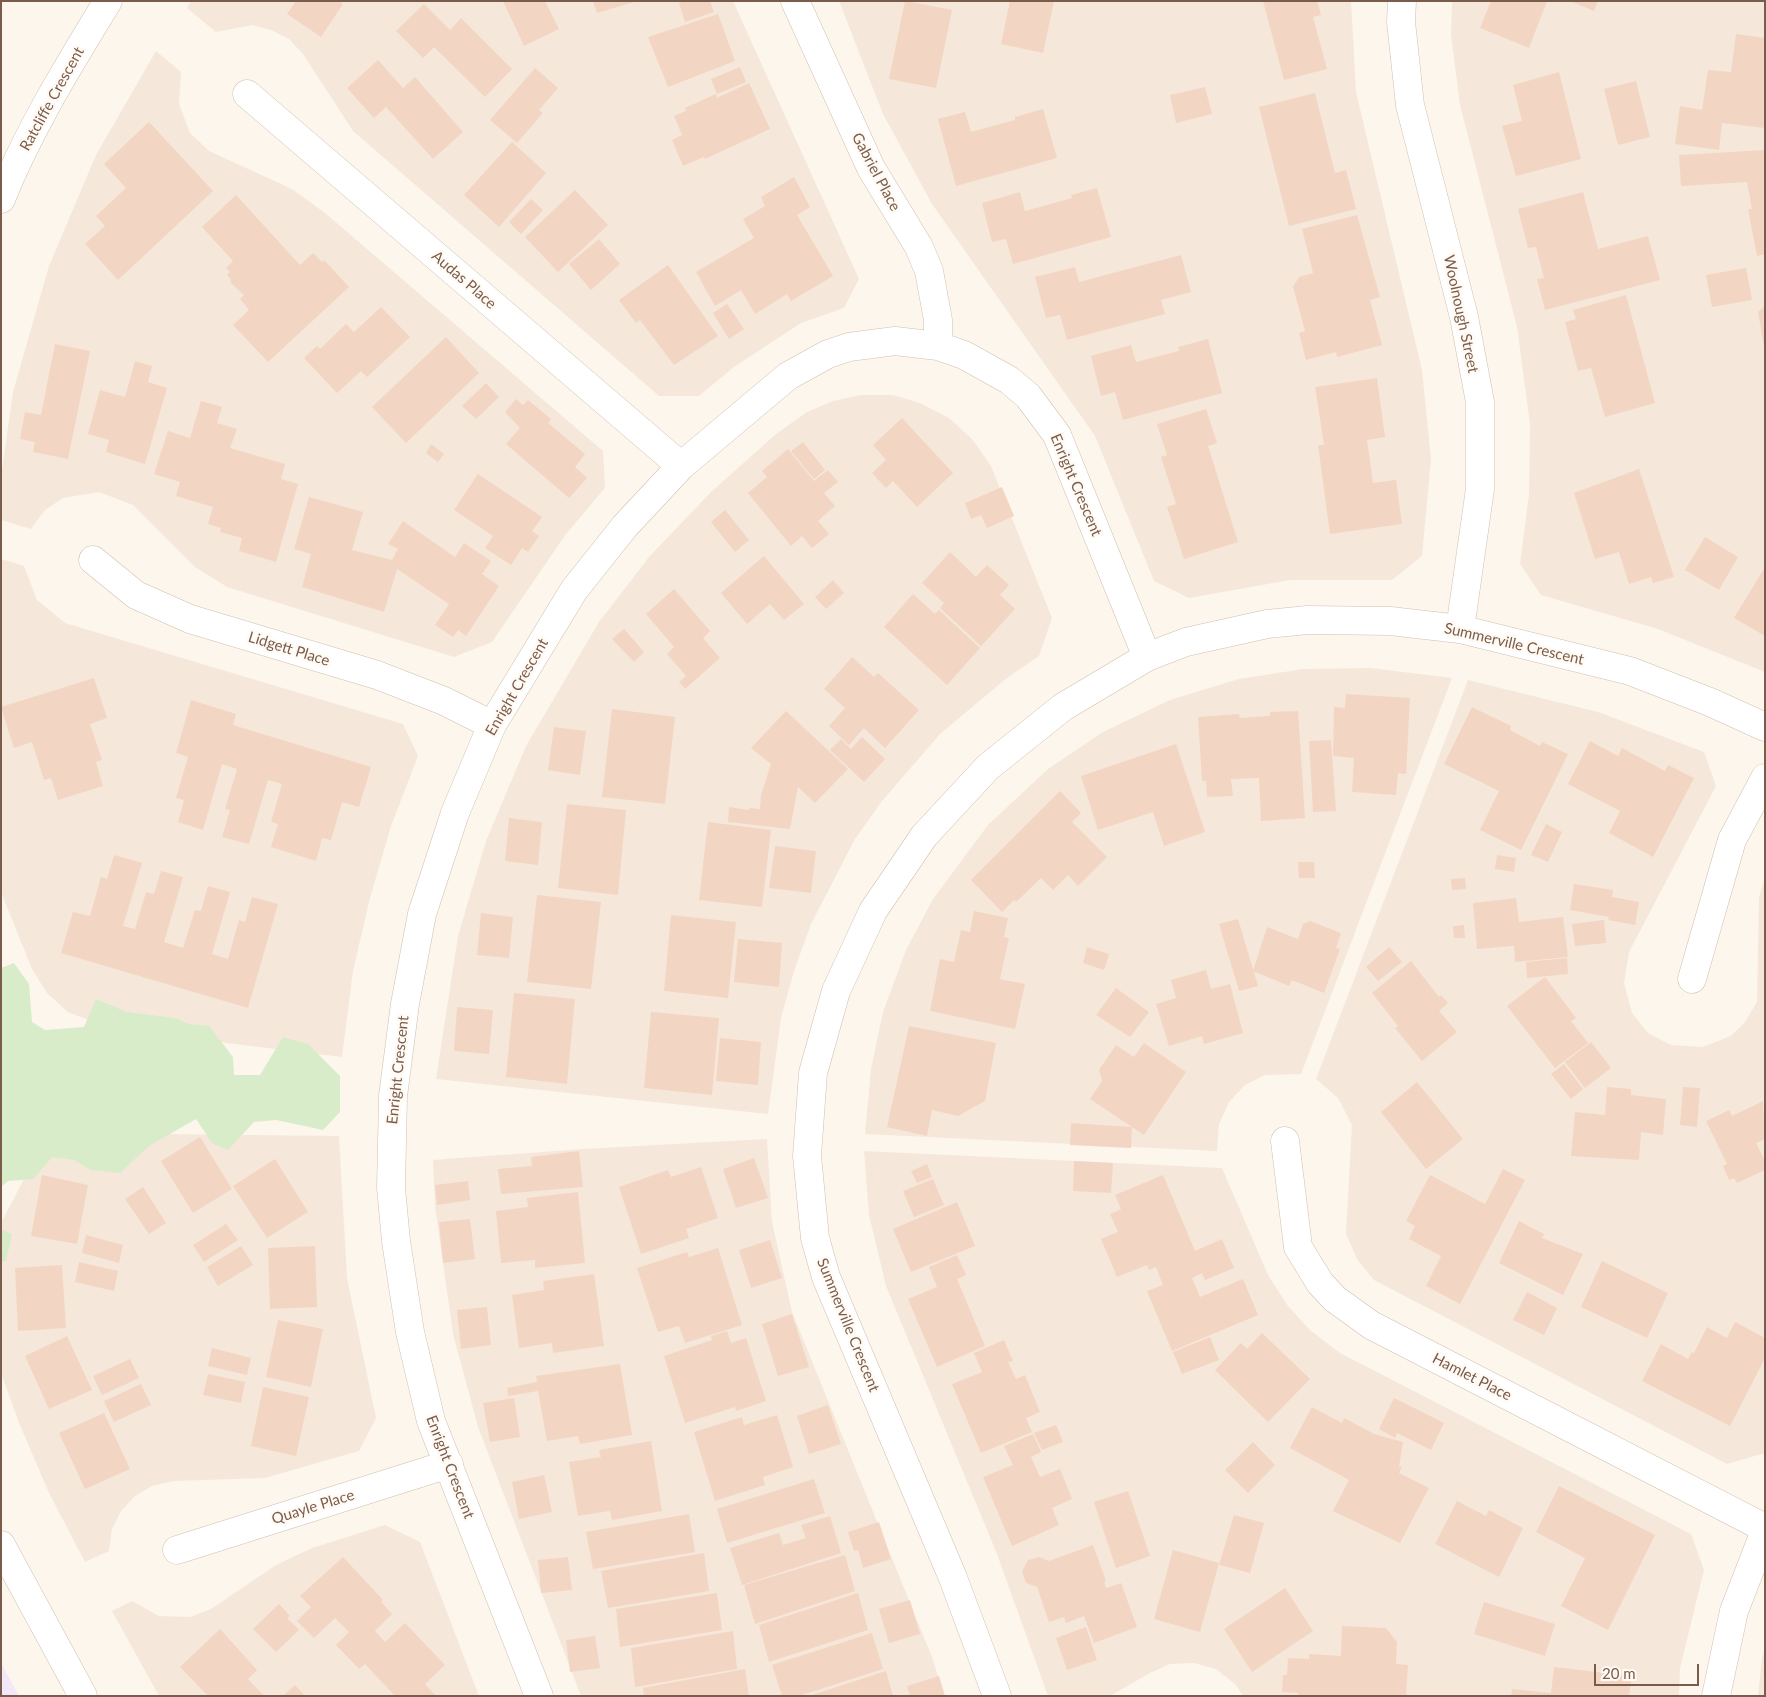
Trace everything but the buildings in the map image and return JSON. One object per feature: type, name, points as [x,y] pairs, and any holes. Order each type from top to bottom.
[{"type":"street","name":"Ratcliffe Crescent","points":[[1,199],[13,168],[62,76],[108,1]]},
{"type":"street","name":"Gabriel Place","points":[[795,1],[871,168],[919,247],[929,271],[938,320],[938,346]]},
{"type":"street","name":"Woolnough Street","points":[[1402,1],[1401,22],[1410,105],[1464,317],[1480,402],[1480,489],[1460,629]]},
{"type":"street","name":"Audas Place","points":[[247,94],[681,466]]},
{"type":"street","name":"Enright Crescent","points":[[539,1696],[431,1421],[410,1332],[396,1241],[391,1188],[393,1096],[405,1004],[422,914],[455,813],[492,725],[574,590],[625,526],[681,466],[788,376],[828,354],[849,347],[895,341],[938,346],[964,355],[1009,380],[1028,396],[1057,435],[1147,656]]},
{"type":"street","name":"Lidgett Place","points":[[92,560],[136,595],[190,619],[377,675],[444,701],[492,725]]},
{"type":"street","name":"Summerville Crescent","points":[[997,1696],[953,1578],[826,1277],[815,1238],[806,1156],[813,1073],[836,991],[853,950],[873,911],[924,836],[988,767],[1024,736],[1063,707],[1147,656],[1186,642],[1267,624],[1308,620],[1390,620],[1460,629],[1630,671],[1710,702],[1765,727]]},
{"type":"street","points":[[1692,980],[1732,840],[1765,778]]},
{"type":"street","name":"Hamlet Place","points":[[1285,1140],[1298,1247],[1320,1284],[1335,1300],[1371,1325],[1765,1529]]},
{"type":"street","name":"Quayle Place","points":[[177,1550],[449,1464]]},
{"type":"street","points":[[1716,1696],[1734,1611],[1765,1529]]},
{"type":"street","points":[[1,1545],[83,1696]]},
{"type":"shaded area","points":[[191,1],[733,1],[859,279],[844,308],[801,323],[734,367],[699,396],[659,396],[353,131],[303,54],[289,39],[271,30],[252,25],[216,32],[187,8]]},
{"type":"shaded area","points":[[839,1],[1351,1],[1356,92],[1422,370],[1431,459],[1422,556],[1392,580],[1290,580],[1189,598],[1154,581],[1095,436],[932,204],[883,114]]},
{"type":"shaded area","points":[[1452,1],[1765,1],[1765,672],[1658,629],[1541,595],[1520,564],[1529,494],[1530,424],[1517,327],[1460,105],[1451,35]]},
{"type":"shaded area","points":[[156,51],[181,72],[179,104],[190,133],[209,151],[292,189],[325,213],[603,451],[605,488],[566,534],[492,642],[454,657],[227,587],[195,567],[133,505],[99,492],[63,498],[45,510],[31,529],[1,520],[1,477],[13,392],[49,266],[96,155]]},
{"type":"shaded area","points":[[861,395],[893,395],[920,403],[949,418],[972,439],[991,466],[1052,618],[1039,656],[1007,678],[940,734],[882,801],[855,839],[811,924],[794,971],[781,1018],[768,1114],[436,1079],[458,936],[486,841],[526,746],[599,622],[649,557],[711,492],[776,434],[807,412],[833,401]]},
{"type":"shaded area","points":[[1,559],[24,566],[37,600],[65,623],[403,724],[418,756],[391,826],[370,898],[353,971],[342,1057],[111,1029],[68,1012],[47,993],[32,969],[1,892]]},
{"type":"shaded area","points":[[1371,668],[1452,678],[1301,1074],[1265,1075],[1245,1085],[1229,1102],[1219,1124],[1217,1151],[865,1134],[871,1069],[883,1012],[906,950],[933,899],[988,825],[1048,769],[1103,732],[1170,700],[1239,679],[1303,669]]},
{"type":"shaded area","points":[[1468,680],[1598,712],[1704,752],[1716,786],[1629,952],[1624,983],[1632,1013],[1648,1033],[1671,1045],[1702,1047],[1731,1036],[1745,1022],[1757,1002],[1759,897],[1765,877],[1765,1453],[1727,1464],[1374,1280],[1357,1259],[1346,1234],[1352,1125],[1338,1098],[1316,1079]]},
{"type":"shaded area","points":[[80,1133],[339,1136],[347,1278],[376,1418],[359,1451],[265,1478],[174,1481],[152,1486],[135,1496],[121,1511],[112,1529],[109,1551],[85,1562],[49,1493],[19,1423],[1,1373],[1,1223],[35,1158]]},
{"type":"shaded area","points":[[767,1139],[772,1222],[792,1312],[932,1657],[944,1696],[581,1696],[478,1427],[453,1334],[435,1206],[433,1160],[583,1149]]},
{"type":"shaded area","points":[[864,1151],[1222,1168],[1268,1275],[1288,1306],[1310,1330],[1340,1353],[1691,1534],[1704,1570],[1680,1668],[1679,1696],[1243,1696],[1236,1685],[1216,1669],[1194,1663],[1170,1664],[1110,1696],[1048,1696],[997,1554],[886,1286],[869,1215]]},
{"type":"shaded area","points":[[385,1525],[420,1542],[479,1696],[159,1696],[112,1611],[132,1601],[159,1616],[190,1617],[211,1609],[276,1565],[312,1548]]},
{"type":"shaded area","points":[[1765,1648],[1765,1696],[1758,1696],[1762,1658]]},
{"type":"shaded area","points":[[1,1663],[19,1696],[1,1696]]},
{"type":"green space","points":[[14,963],[29,984],[32,1022],[45,1030],[84,1027],[96,999],[127,1012],[175,1018],[189,1024],[209,1026],[233,1057],[234,1075],[260,1075],[283,1037],[308,1044],[340,1076],[340,1112],[323,1130],[276,1120],[254,1122],[228,1150],[212,1143],[196,1119],[149,1146],[120,1173],[91,1170],[74,1160],[52,1157],[33,1179],[8,1181],[1,1187],[1,968]]},
{"type":"green space","points":[[1,1229],[12,1234],[6,1261],[1,1261]]}]
